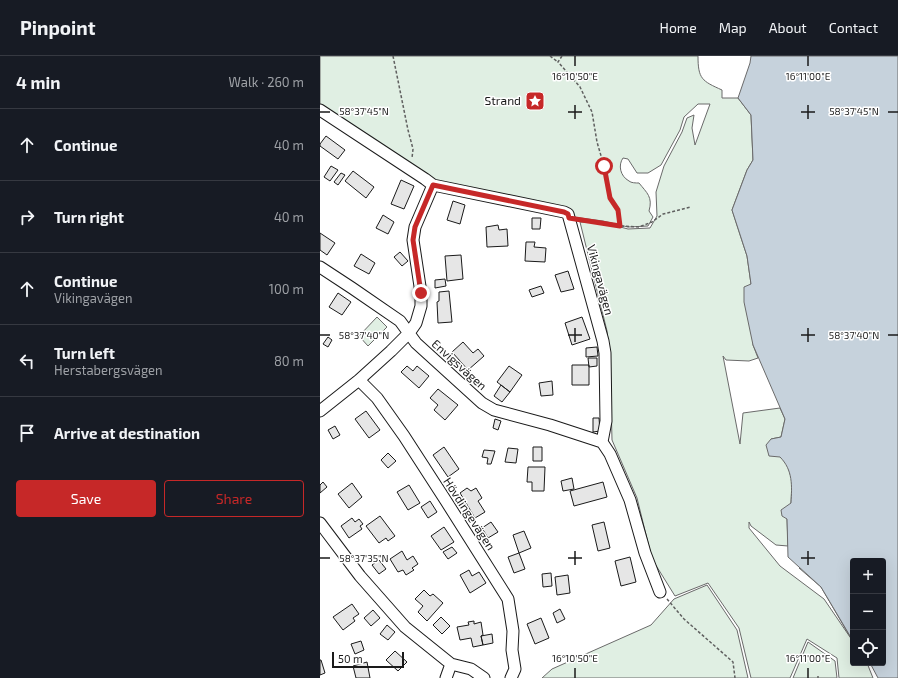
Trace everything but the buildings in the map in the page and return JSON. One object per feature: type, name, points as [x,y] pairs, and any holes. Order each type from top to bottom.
[{"type":"street","points":[[320,110],[433,185],[564,212],[568,214],[569,218]]},
{"type":"street","points":[[320,411],[359,380],[409,333],[416,323],[421,306],[421,293],[413,240],[415,227],[433,185]]},
{"type":"street","name":"Vikingavägen","points":[[569,218],[603,341],[605,354],[606,421],[602,442]]},
{"type":"street","name":"Envigsvägen","points":[[320,267],[400,321],[416,343],[482,403],[494,410],[550,425],[602,442]]},
{"type":"street","name":"Hövdingevägen","points":[[359,380],[377,398],[404,436],[508,599],[513,631],[512,650],[515,669],[511,678]]},
{"type":"street","points":[[602,442],[610,454],[630,500],[645,553],[660,592]]},
{"type":"street","points":[[320,523],[360,576],[405,627],[451,664],[471,669],[484,678]]},
{"type":"street","points":[[446,678],[451,664]]},
{"type":"path","points":[[393,56],[413,149],[412,170]]},
{"type":"path","points":[[550,56],[558,62],[580,87],[592,112],[597,142],[604,166],[610,198],[618,210],[620,226]]},
{"type":"path","points":[[558,62],[562,56]]},
{"type":"path","points":[[569,218],[620,226],[639,227],[652,222],[663,214],[691,207]]},
{"type":"path","points":[[660,592],[684,619],[733,662],[735,678]]},
{"type":"green space","points":[[320,56],[698,56],[699,70],[702,78],[722,90],[722,98],[738,98],[751,115],[753,160],[747,170],[732,210],[747,256],[751,284],[753,345],[758,358],[749,361],[726,360],[723,356],[740,444],[743,413],[780,408],[785,419],[781,437],[771,439],[780,457],[787,463],[792,480],[791,503],[787,518],[788,546],[776,545],[751,526],[749,522],[749,528],[780,566],[824,599],[850,637],[850,666],[868,666],[873,678],[839,678],[837,658],[807,639],[790,678],[751,678],[739,628],[708,583],[675,596],[652,559],[637,498],[612,440],[610,359],[607,331],[580,222],[605,223],[628,229],[650,228],[657,216],[656,192],[664,166],[682,132],[687,118],[694,115],[692,128],[695,145],[710,104],[698,104],[684,117],[680,130],[661,165],[648,173],[637,173],[628,159],[623,158],[621,161],[620,167],[626,179],[630,182],[639,183],[647,193],[650,199],[649,211],[653,217],[648,226],[628,227],[603,221],[573,217],[430,183],[320,107]]},
{"type":"green space","points":[[377,317],[387,327],[368,346],[359,336]]},
{"type":"green space","points":[[799,568],[815,570],[850,637],[821,587]]},
{"type":"green space","points":[[707,585],[737,630],[748,678],[542,678],[552,669],[651,625],[674,599]]},
{"type":"green space","points":[[808,642],[835,661],[837,678],[793,678]]},
{"type":"shaded area","points":[[751,56],[898,56],[898,678],[878,678],[872,666],[886,666],[886,558],[850,558],[850,636],[821,587],[788,557],[787,519],[782,516],[781,510],[791,503],[791,478],[787,467],[780,457],[769,456],[766,445],[771,439],[781,437],[785,419],[753,345],[744,302],[744,287],[751,284],[747,256],[732,210],[747,170],[753,160],[751,115],[738,98]]},
{"type":"place","name":"Strand","points":[[535,101]]},
{"type":"route","points":[[421,293],[413,240],[415,227],[433,185],[527,206],[564,212],[568,214],[569,218],[620,226],[618,210],[610,198],[604,166]]}]
